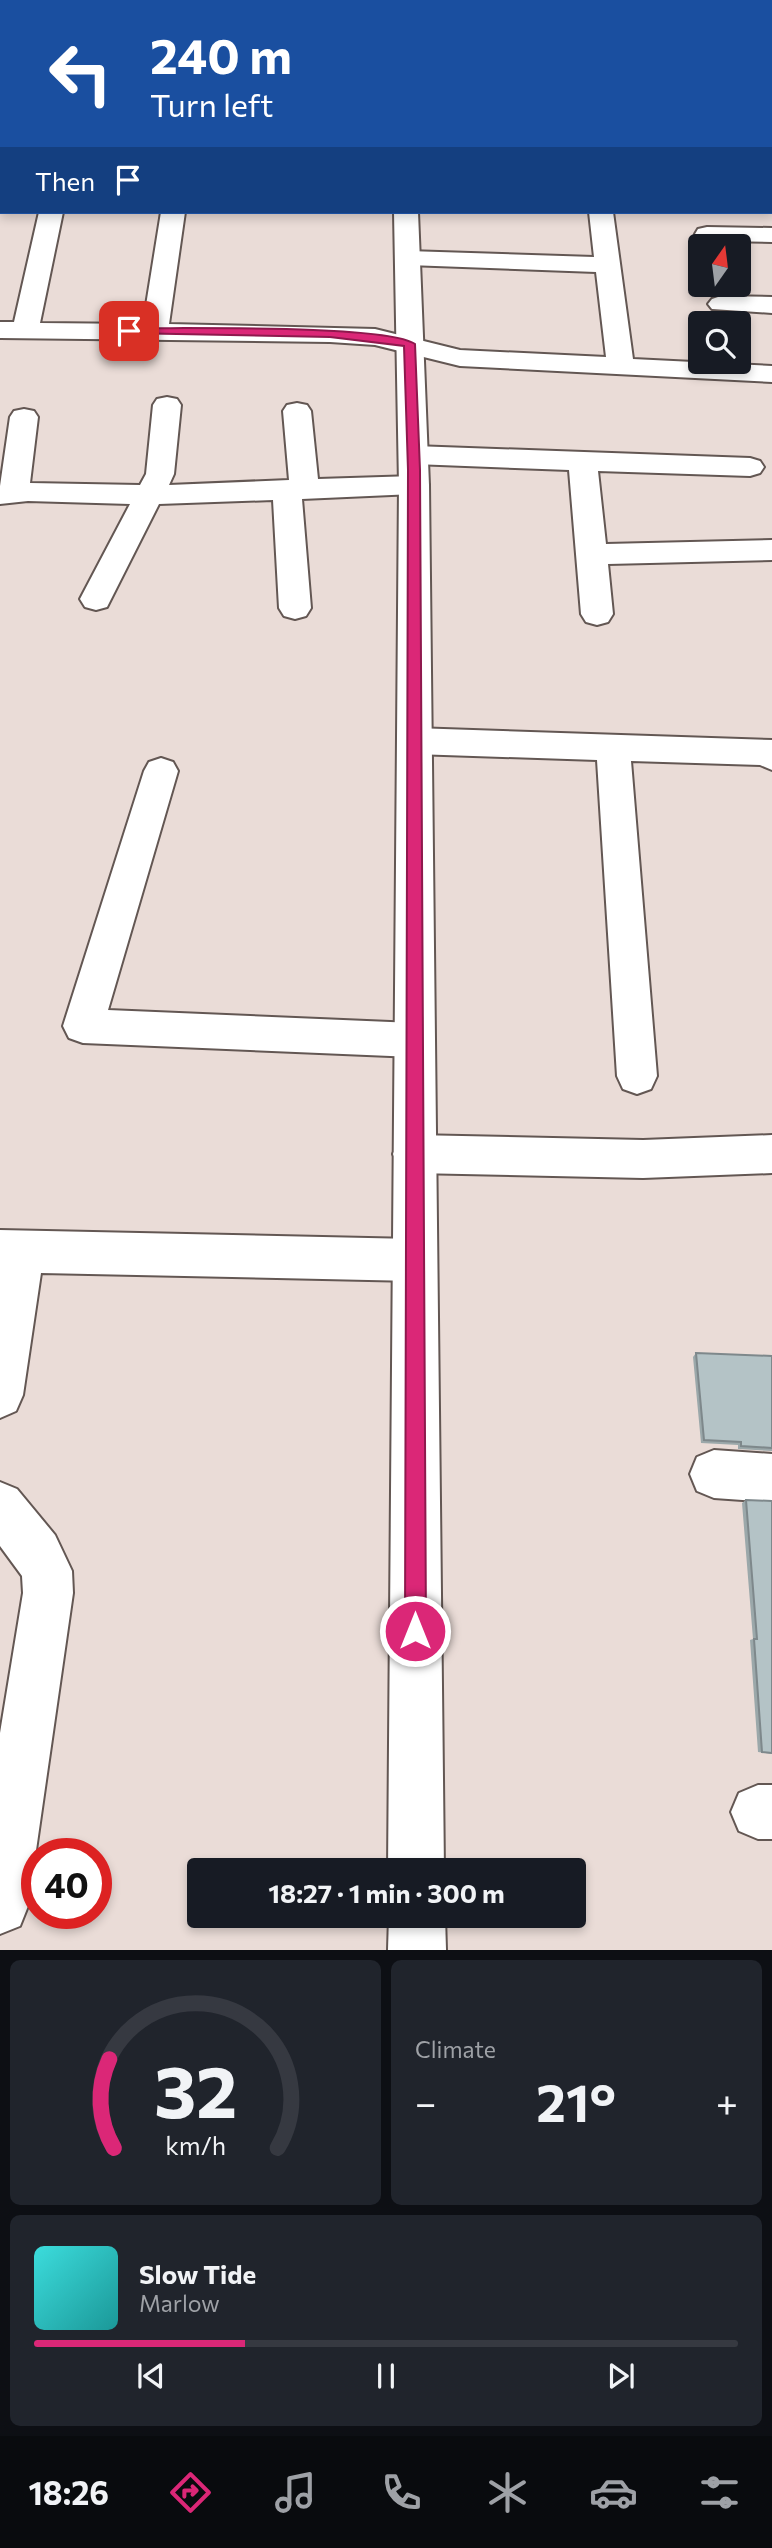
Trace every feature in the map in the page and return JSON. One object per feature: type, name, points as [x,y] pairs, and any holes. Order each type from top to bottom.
[{"type":"street","points":[[50,214],[12,331],[330,334],[374,337],[460,358],[688,366]]},
{"type":"street","points":[[155,331],[173,214]]},
{"type":"street","points":[[406,214],[414,470],[416,1858]]},
{"type":"street","points":[[601,214],[620,365]]},
{"type":"street","points":[[708,231],[772,235]]},
{"type":"street","points":[[408,258],[606,265]]},
{"type":"street","points":[[721,304],[772,305]]},
{"type":"street","points":[[751,370],[772,374]]},
{"type":"street","points":[[96,599],[160,474],[167,405]]},
{"type":"street","points":[[295,608],[297,411]]},
{"type":"street","points":[[24,417],[7,494],[150,495],[295,489],[414,470],[583,461],[750,467]]},
{"type":"street","points":[[583,461],[597,614]]},
{"type":"street","points":[[591,554],[772,550]]},
{"type":"street","points":[[414,741],[772,755]]},
{"type":"street","points":[[613,748],[637,1076]]},
{"type":"street","points":[[160,771],[83,1026],[414,1040]]},
{"type":"street","points":[[414,1154],[642,1159],[772,1154]]},
{"type":"street","points":[[0,1395],[11,1252],[414,1260]]},
{"type":"street","points":[[714,1474],[772,1478]]},
{"type":"street","points":[[0,1506],[37,1553],[47,1571],[48,1593],[0,1906]]},
{"type":"street","points":[[417,1928],[417,1950]]},
{"type":"building","points":[[696,1353],[772,1356],[772,1448],[741,1446],[741,1442],[704,1440]]},
{"type":"building","points":[[746,1500],[772,1501],[772,1753],[762,1752],[754,1639],[757,1639]]},
{"type":"route","points":[[129,331],[330,334],[374,337],[409,344],[414,470],[415,1631]]}]
